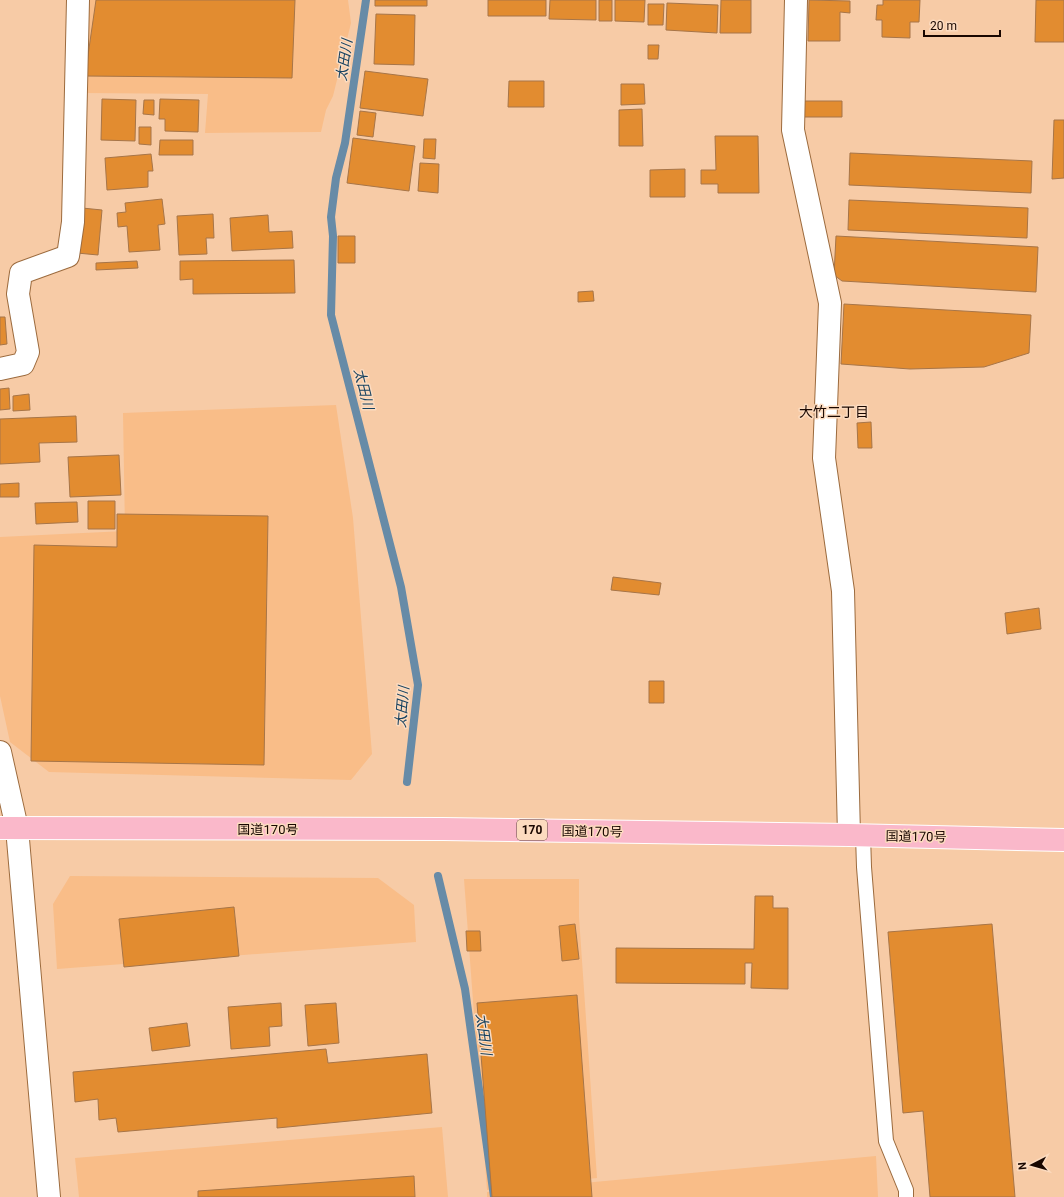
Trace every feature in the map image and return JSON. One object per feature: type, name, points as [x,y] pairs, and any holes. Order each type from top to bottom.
[{"type":"highway","name":"国道170号","points":[[4,828],[443,829],[856,835],[1064,840]]},
{"type":"street","points":[[0,369],[23,364],[28,352],[18,294],[21,273],[68,256],[73,222],[78,0]]},
{"type":"street","points":[[796,0],[793,130],[830,303],[824,458],[842,591],[856,835]]},
{"type":"street","points":[[0,752],[4,828],[49,1197]]},
{"type":"lane","points":[[856,835],[864,867],[886,1141],[906,1190],[906,1197]]},
{"type":"shaded area","points":[[86,0],[348,0],[351,23],[333,96],[326,110],[321,132],[205,133],[208,94],[82,93]]},
{"type":"shaded area","points":[[336,405],[353,518],[372,754],[351,780],[49,772],[10,742],[0,696],[0,537],[125,531],[123,413]]},
{"type":"shaded area","points":[[70,876],[378,878],[414,905],[416,942],[57,969],[53,904]]},
{"type":"shaded area","points":[[464,879],[579,879],[579,917],[597,1178],[487,1190]]},
{"type":"shaded area","points":[[442,1127],[448,1197],[79,1197],[75,1158]]},
{"type":"shaded area","points":[[876,1156],[878,1197],[487,1197],[487,1192]]},
{"type":"building","points":[[96,0],[295,0],[292,78],[85,76]]},
{"type":"building","points":[[375,0],[427,0],[427,6],[375,6]]},
{"type":"building","points":[[488,0],[546,0],[546,16],[488,16]]},
{"type":"building","points":[[550,0],[596,0],[596,20],[549,19]]},
{"type":"building","points":[[599,0],[612,0],[612,21],[599,21]]},
{"type":"building","points":[[615,0],[645,0],[644,22],[615,21]]},
{"type":"building","points":[[721,0],[751,0],[751,33],[720,33]]},
{"type":"building","points":[[809,0],[850,1],[850,13],[840,12],[840,41],[808,41]]},
{"type":"building","points":[[883,0],[920,0],[919,22],[910,22],[910,38],[882,37],[882,20],[876,20],[877,5],[883,5]]},
{"type":"building","points":[[1036,0],[1064,0],[1064,42],[1035,42]]},
{"type":"building","points":[[667,3],[718,5],[717,33],[666,30]]},
{"type":"building","points":[[648,4],[664,4],[663,25],[648,25]]},
{"type":"building","points":[[376,14],[415,15],[414,65],[374,64]]},
{"type":"building","points":[[648,45],[659,45],[658,59],[648,59]]},
{"type":"building","points":[[365,71],[428,79],[423,116],[360,108]]},
{"type":"building","points":[[509,81],[544,81],[544,107],[508,107]]},
{"type":"building","points":[[621,84],[644,84],[645,104],[621,105]]},
{"type":"building","points":[[102,99],[136,100],[135,141],[101,140]]},
{"type":"building","points":[[160,99],[199,100],[198,132],[165,131],[165,119],[159,119]]},
{"type":"building","points":[[144,100],[154,100],[154,115],[143,114]]},
{"type":"building","points":[[803,101],[842,101],[842,117],[803,117]]},
{"type":"building","points":[[642,109],[643,146],[619,146],[619,110]]},
{"type":"building","points":[[360,111],[376,113],[373,137],[357,135]]},
{"type":"building","points":[[1054,120],[1064,120],[1064,178],[1052,179]]},
{"type":"building","points":[[139,127],[151,127],[151,145],[139,144]]},
{"type":"building","points":[[715,136],[758,136],[759,193],[718,193],[718,184],[701,184],[701,170],[716,170]]},
{"type":"building","points":[[353,138],[415,146],[409,191],[347,183]]},
{"type":"building","points":[[424,139],[436,139],[435,159],[423,158]]},
{"type":"building","points":[[160,140],[193,140],[193,155],[159,155]]},
{"type":"building","points":[[850,153],[1032,161],[1031,193],[849,185]]},
{"type":"building","points":[[151,154],[153,171],[148,171],[148,187],[107,190],[105,158]]},
{"type":"building","points":[[420,163],[439,164],[438,193],[418,191]]},
{"type":"building","points":[[685,169],[685,197],[650,197],[650,170]]},
{"type":"building","points":[[162,199],[165,224],[158,225],[160,250],[129,252],[127,226],[118,227],[117,213],[126,212],[125,203]]},
{"type":"building","points":[[849,200],[1028,208],[1027,238],[848,230]]},
{"type":"building","points":[[82,208],[102,210],[98,255],[77,253]]},
{"type":"building","points":[[213,214],[214,238],[206,238],[207,254],[179,255],[177,216]]},
{"type":"building","points":[[268,215],[269,232],[292,231],[293,248],[232,251],[230,218]]},
{"type":"building","points":[[338,236],[355,236],[355,263],[338,263]]},
{"type":"building","points":[[836,236],[1038,247],[1036,292],[842,281],[834,275]]},
{"type":"building","points":[[294,260],[295,293],[193,294],[193,279],[180,280],[180,261]]},
{"type":"building","points":[[137,261],[138,268],[96,270],[96,263]]},
{"type":"building","points":[[593,291],[594,301],[578,302],[578,292]]},
{"type":"building","points":[[844,304],[1031,315],[1029,353],[984,367],[910,369],[841,364]]},
{"type":"building","points":[[0,317],[5,317],[7,344],[0,345]]},
{"type":"building","points":[[9,388],[10,409],[0,410],[0,389]]},
{"type":"building","points":[[29,394],[30,410],[13,411],[13,396]]},
{"type":"building","points":[[76,416],[77,442],[39,443],[40,462],[0,464],[0,419]]},
{"type":"building","points":[[871,422],[872,448],[858,448],[857,423]]},
{"type":"building","points":[[119,455],[121,495],[70,497],[68,457]]},
{"type":"building","points":[[19,483],[19,497],[0,497],[0,484]]},
{"type":"building","points":[[88,501],[115,501],[115,529],[88,529]]},
{"type":"building","points":[[77,502],[78,522],[36,524],[35,503]]},
{"type":"building","points":[[117,514],[268,516],[264,765],[31,761],[34,545],[117,547]]},
{"type":"building","points":[[613,577],[661,583],[659,595],[611,590]]},
{"type":"building","points":[[1039,608],[1041,629],[1007,634],[1005,613]]},
{"type":"building","points":[[649,681],[664,681],[664,703],[649,703]]},
{"type":"building","points":[[755,896],[773,896],[773,908],[788,908],[788,989],[751,988],[752,963],[745,963],[745,984],[616,983],[616,948],[754,949]]},
{"type":"building","points":[[234,907],[239,956],[124,967],[119,919]]},
{"type":"building","points":[[575,924],[579,959],[562,961],[559,926]]},
{"type":"building","points":[[992,924],[1015,1197],[930,1197],[923,1111],[903,1113],[888,932]]},
{"type":"building","points":[[466,931],[480,931],[481,951],[467,951]]},
{"type":"building","points":[[577,995],[592,1197],[492,1197],[477,1003]]},
{"type":"building","points":[[281,1003],[282,1026],[269,1027],[270,1046],[231,1049],[228,1007]]},
{"type":"building","points":[[336,1003],[339,1043],[308,1046],[305,1005]]},
{"type":"building","points":[[187,1023],[190,1046],[152,1051],[149,1028]]},
{"type":"building","points":[[326,1049],[328,1063],[427,1054],[432,1113],[277,1128],[277,1118],[118,1132],[116,1118],[99,1120],[98,1099],[75,1102],[73,1072]]},
{"type":"building","points":[[414,1176],[415,1197],[198,1197],[198,1191]]},
{"type":"waterway","name":"太田川","points":[[366,0],[345,143],[336,178],[331,217],[333,236],[331,315],[401,587],[418,685],[407,782]]},
{"type":"waterway","name":"太田川","points":[[438,876],[465,989],[494,1197]]},
{"type":"district","name":"大竹二丁目","points":[[834,412]]}]
